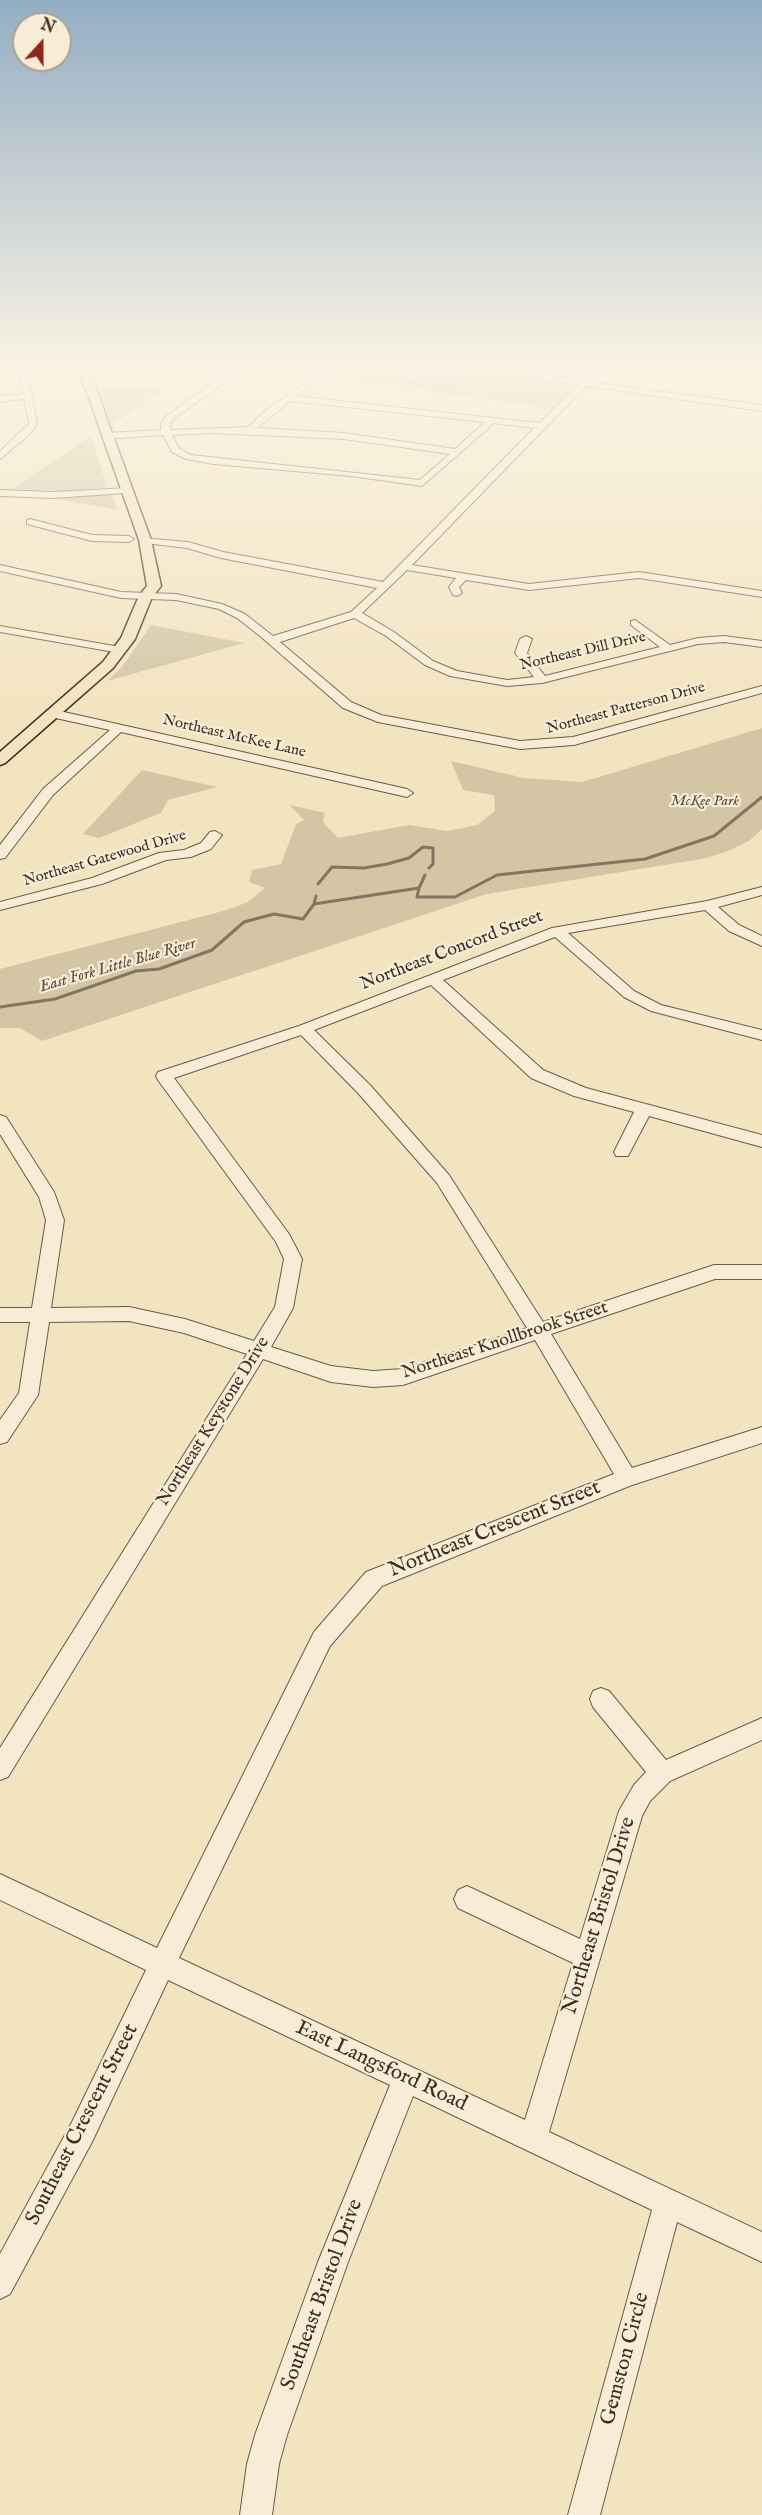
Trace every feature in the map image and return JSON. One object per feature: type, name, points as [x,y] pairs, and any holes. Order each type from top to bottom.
[{"type":"main road","points":[[0,760],[108,665],[128,639],[143,591],[154,586],[152,563],[124,484]]},
{"type":"main road","points":[[128,534],[134,555]]},
{"type":"street","points":[[270,641],[355,614],[405,567],[485,484]]},
{"type":"street","points":[[0,493],[53,495],[126,490]]},
{"type":"street","points":[[30,522],[92,538],[128,534]]},
{"type":"street","points":[[145,540],[188,545],[221,555],[385,586]]},
{"type":"street","points":[[405,567],[529,587],[596,575],[639,575],[762,594]]},
{"type":"street","name":"Northeast Patterson Drive","points":[[0,568],[62,580],[98,591],[143,591],[222,607],[241,616],[347,705],[378,718],[520,746],[574,741],[762,689]]},
{"type":"street","points":[[457,593],[454,587],[463,577]]},
{"type":"street","name":"Northeast Dill Drive","points":[[355,614],[390,634],[429,663],[454,674],[507,683],[542,680],[698,640],[724,639],[762,644]]},
{"type":"street","points":[[635,623],[668,648]]},
{"type":"street","points":[[0,629],[120,650]]},
{"type":"street","points":[[526,639],[521,653],[542,680]]},
{"type":"street","name":"Northeast McKee Lane","points":[[55,714],[407,793]]},
{"type":"street","points":[[0,855],[15,832],[48,792],[118,729]]},
{"type":"street","name":"Northeast Gatewood Drive","points":[[1,904],[97,881],[164,856],[186,854],[206,846],[215,835]]},
{"type":"street","name":"Northeast Concord Street","points":[[164,1076],[304,1029],[556,931],[708,905],[762,891]]},
{"type":"street","points":[[708,905],[734,928],[762,942]]},
{"type":"street","points":[[556,931],[629,994],[656,1008],[762,1035]]},
{"type":"street","points":[[434,980],[537,1074],[580,1092],[762,1141]]},
{"type":"street","points":[[304,1029],[364,1089],[443,1179],[539,1331],[627,1478]]},
{"type":"street","name":"Northeast Keystone Drive","points":[[0,1769],[284,1308],[293,1259],[283,1239],[164,1076]]},
{"type":"street","points":[[622,1152],[644,1109]]},
{"type":"street","points":[[0,1121],[37,1178],[53,1209],[55,1220],[28,1395],[0,1436]]},
{"type":"street","name":"Northeast Knollbrook Street","points":[[0,1315],[129,1314],[185,1326],[332,1374],[383,1378],[403,1377],[714,1272],[762,1272]]},
{"type":"street","name":"Northeast Crescent Street","points":[[163,1964],[263,1755],[322,1639],[374,1579],[627,1478],[762,1435]]},
{"type":"street","points":[[601,1699],[662,1773]]},
{"type":"street","name":"Northeast Bristol Drive","points":[[533,2139],[631,1811],[642,1793],[662,1773],[762,1729]]},
{"type":"street","name":"East Langsford Road","points":[[0,1887],[762,2247]]},
{"type":"street","points":[[467,1899],[587,1956]]},
{"type":"street","name":"Southeast Crescent Street","points":[[0,2284],[82,2132],[163,1964]]},
{"type":"street","name":"Southeast Bristol Drive","points":[[256,2515],[263,2464],[271,2435],[333,2262],[406,2079]]},
{"type":"street","name":"Gemston Circle","points":[[584,2515],[668,2203]]},
{"type":"green space","points":[[19,484],[106,484],[107,487],[69,491],[12,489]]},
{"type":"green space","points":[[107,494],[114,498],[117,510],[40,496]]},
{"type":"green space","points":[[151,625],[244,643],[107,681],[122,667]]},
{"type":"green space","name":"McKee Park","points":[[762,728],[762,829],[749,841],[728,851],[707,858],[487,894],[42,1041],[20,1028],[0,1028],[0,969],[227,910],[248,902],[265,888],[249,882],[252,870],[281,864],[296,824],[304,820],[290,805],[325,813],[323,822],[338,838],[409,825],[447,831],[477,825],[495,811],[494,795],[463,790],[451,761],[524,778],[582,782]]},
{"type":"green space","points":[[142,770],[217,787],[168,800],[161,813],[99,838],[83,834]]},
{"type":"waterway","name":"East Fork Little Blue River","points":[[419,888],[417,897],[455,897],[497,875],[645,859],[714,836],[762,797]]},
{"type":"waterway","points":[[318,884],[332,867],[364,868],[387,864],[409,858],[423,847],[433,848],[433,864],[429,868]]},
{"type":"waterway","points":[[419,888],[425,875]]},
{"type":"waterway","name":"East Fork Little Blue River","points":[[314,904],[419,888]]},
{"type":"waterway","name":"East Fork Little Blue River","points":[[314,904],[316,896]]},
{"type":"waterway","name":"East Fork Little Blue River","points":[[0,1007],[55,999],[136,971],[159,969],[212,950],[244,922],[274,914],[303,919],[314,904]]}]
